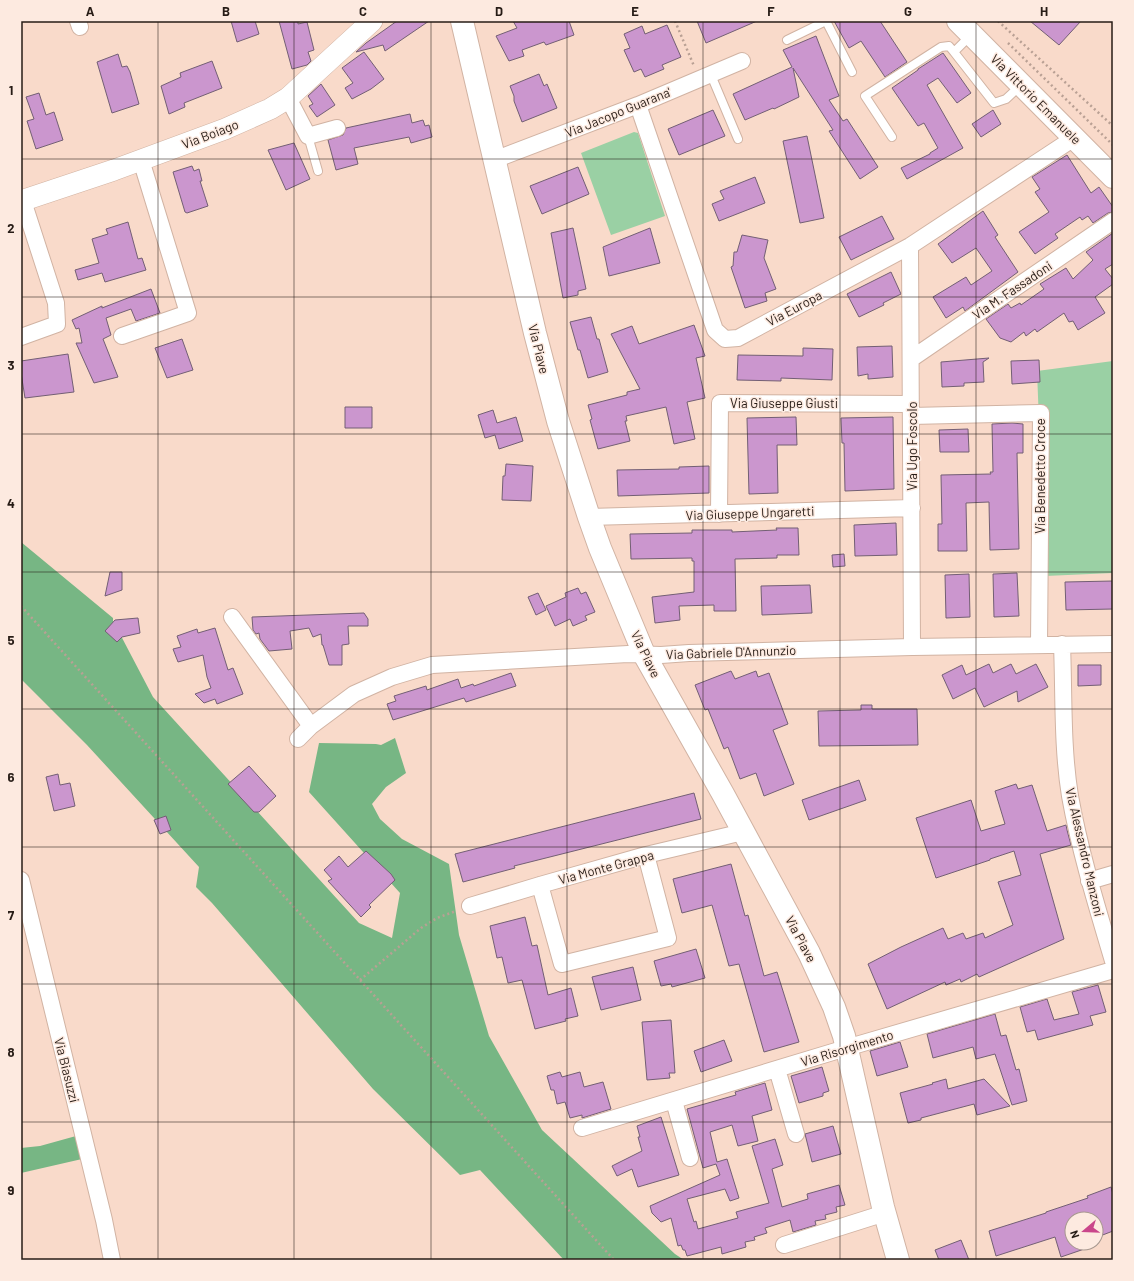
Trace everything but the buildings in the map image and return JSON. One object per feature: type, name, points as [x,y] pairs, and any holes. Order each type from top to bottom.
[{"type":"main road","name":"Via Piave","points":[[462,21],[534,333],[556,414],[588,517],[644,654],[809,953],[834,1007],[846,1048],[885,1214],[898,1260]]},
{"type":"main road","name":"Via Vittorio Emanuele","points":[[965,28],[1113,177]]},
{"type":"street","name":"Via Boiago","points":[[22,201],[231,127],[270,108],[288,98],[372,21]]},
{"type":"street","name":"Via Jacopo Guarana'","points":[[494,160],[638,105],[742,61]]},
{"type":"street","points":[[288,98],[308,136],[337,128]]},
{"type":"street","name":"Via Europa","points":[[638,105],[715,330],[725,338],[738,338],[910,246],[1074,138]]},
{"type":"street","points":[[122,336],[188,313],[141,160]]},
{"type":"street","points":[[21,337],[57,324],[56,303],[22,201]]},
{"type":"street","name":"Via M. Fassadoni","points":[[911,359],[1113,221]]},
{"type":"street","name":"Via Ugo Foscolo","points":[[910,246],[912,647]]},
{"type":"street","name":"Via Giuseppe Giusti","points":[[719,514],[720,403],[911,410]]},
{"type":"street","name":"Via Benedetto Croce","points":[[911,410],[1041,413],[1039,645]]},
{"type":"street","name":"Via Giuseppe Ungaretti","points":[[588,517],[912,508]]},
{"type":"street","points":[[232,617],[311,726]]},
{"type":"street","name":"Via Alessandro Manzoni","points":[[1062,644],[1065,739],[1070,796],[1089,881],[1113,962]]},
{"type":"street","name":"Via Gabriele D'Annunzio","points":[[298,739],[311,726],[354,694],[392,676],[432,665],[628,654],[1113,644]]},
{"type":"street","name":"Via Monte Grappa","points":[[470,906],[646,855],[743,832]]},
{"type":"street","points":[[540,885],[562,964],[668,938],[646,855]]},
{"type":"street","points":[[1089,881],[1113,874]]},
{"type":"street","name":"Via Biasuzzi","points":[[21,880],[104,1220],[112,1260]]},
{"type":"street","name":"Via Risorgimento","points":[[582,1128],[846,1048],[1113,970]]},
{"type":"street","points":[[777,1069],[796,1134]]},
{"type":"street","points":[[674,1101],[690,1158]]},
{"type":"street","points":[[784,1245],[885,1214]]},
{"type":"lane","points":[[787,40],[826,21],[852,72]]},
{"type":"lane","points":[[954,52],[965,28]]},
{"type":"lane","points":[[892,137],[865,96],[941,47],[949,46],[994,103],[1006,99],[1021,84]]},
{"type":"lane","points":[[705,77],[738,139]]},
{"type":"lane","points":[[308,136],[318,171]]},
{"type":"path","points":[[675,21],[705,77]]},
{"type":"path","points":[[998,21],[1113,126]]},
{"type":"path","points":[[1005,40],[1113,146]]},
{"type":"path","points":[[21,606],[614,1260]]},
{"type":"path","points":[[360,980],[421,928],[437,918],[470,906]]},
{"type":"green space","points":[[634,132],[638,133],[665,216],[611,235],[581,153]]},
{"type":"green space","points":[[1113,361],[1113,573],[1045,576],[1037,371]]},
{"type":"green space","points":[[21,542],[113,618],[113,635],[120,634],[153,697],[359,923],[392,938],[400,893],[309,792],[319,743],[381,745],[395,738],[406,773],[386,787],[372,804],[380,819],[402,839],[449,864],[459,935],[489,1036],[542,1130],[675,1254],[684,1260],[564,1260],[480,1170],[460,1175],[373,1089],[212,903],[196,887],[199,867],[87,745],[21,679]]},
{"type":"green space","points":[[76,1136],[82,1159],[21,1173],[21,1148],[40,1146]]}]
